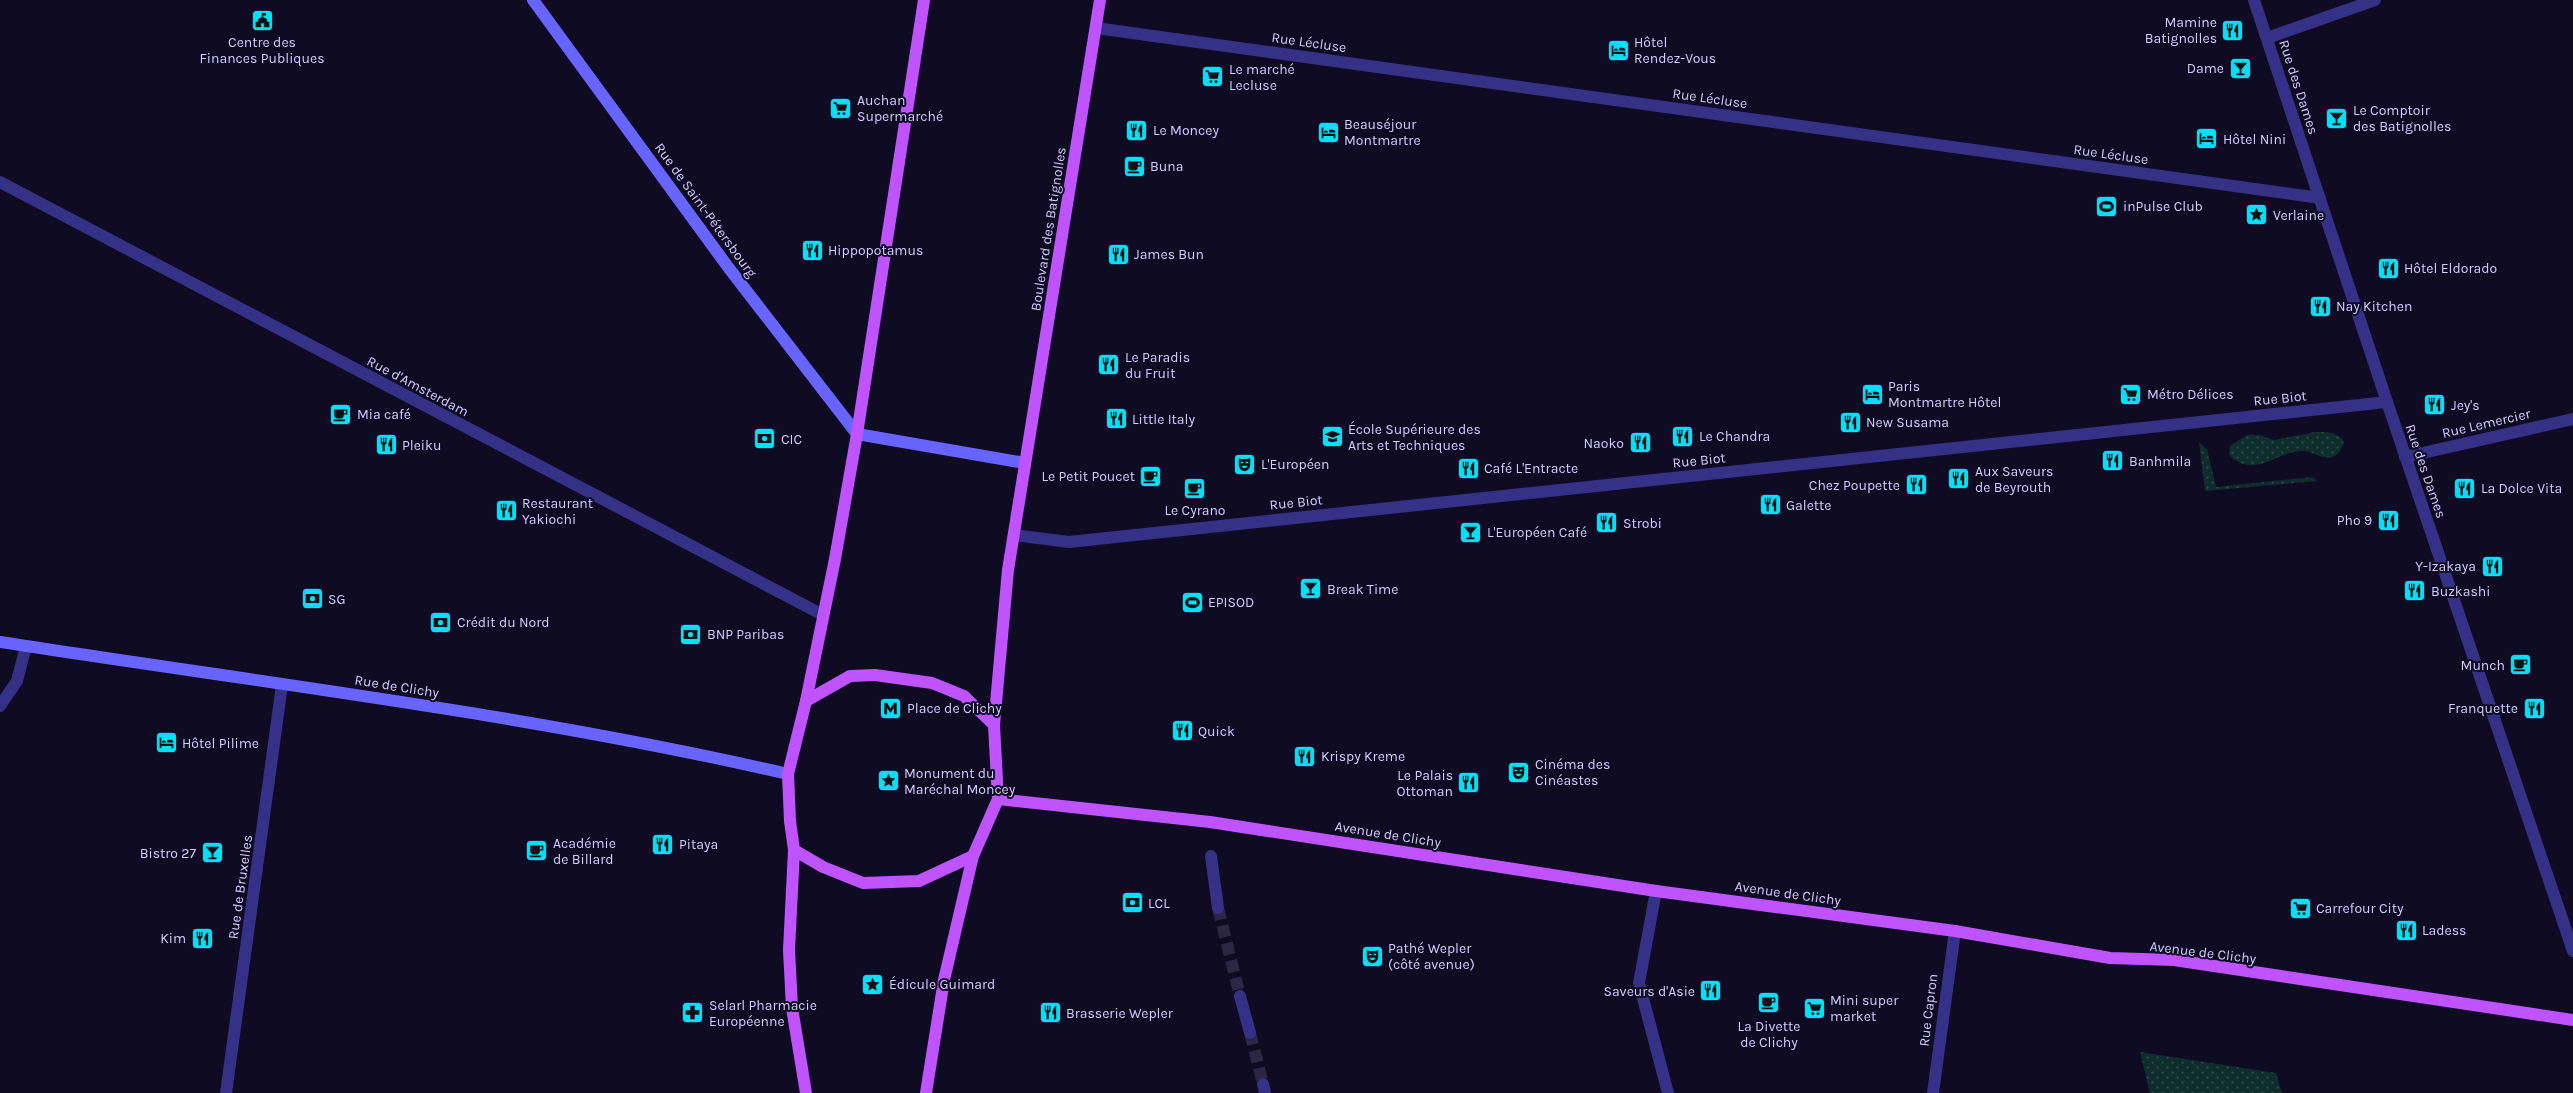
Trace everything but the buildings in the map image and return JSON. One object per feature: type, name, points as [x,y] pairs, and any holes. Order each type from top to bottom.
[{"type":"main road","points":[[806,1093],[792,1008],[788,950],[789,905],[794,850],[790,821],[788,774],[806,701],[857,434],[924,0]]},
{"type":"main road","name":"Boulevard des Batignolles","points":[[1025,463],[1100,0]]},
{"type":"main road","points":[[926,1093],[944,980],[973,856],[998,799],[994,725],[999,654],[1025,463]]},
{"type":"main road","points":[[806,701],[850,676],[875,675],[932,683],[964,696],[994,725]]},
{"type":"main road","name":"Avenue de Clichy","points":[[998,799],[1210,822],[1656,891],[1955,931],[2110,958],[2174,960],[2573,1020]]},
{"type":"main road","points":[[794,850],[823,867],[863,883],[919,881],[973,856]]},
{"type":"street","name":"Rue de Saint-Pétersbourg","points":[[533,0],[728,267],[857,434]]},
{"type":"street","name":"Rue des Dames","points":[[2254,0],[2387,402],[2573,951]]},
{"type":"street","points":[[2267,38],[2375,0]]},
{"type":"street","name":"Rue Lécluse","points":[[1096,28],[2320,198]]},
{"type":"street","name":"Rue d'Amsterdam","points":[[0,182],[823,615]]},
{"type":"street","name":"Rue Biot","points":[[1014,535],[1068,542],[2387,402]]},
{"type":"street","name":"Rue Lemercier","points":[[2406,457],[2573,419]]},
{"type":"street","points":[[857,434],[1025,463]]},
{"type":"street","name":"Rue de Clichy","points":[[0,642],[447,709],[788,774]]},
{"type":"street","points":[[0,706],[17,681],[26,646]]},
{"type":"street","name":"Rue de Bruxelles","points":[[226,1093],[282,685]]},
{"type":"street","points":[[1212,856],[1218,908]]},
{"type":"street","points":[[1656,891],[1639,983],[1668,1093]]},
{"type":"street","name":"Rue Capron","points":[[1933,1093],[1955,931]]},
{"type":"street","points":[[1240,996],[1250,1033]]},
{"type":"green space","points":[[2315,432],[2331,433],[2341,438],[2344,442],[2338,453],[2328,458],[2306,451],[2293,452],[2257,465],[2239,462],[2229,455],[2230,446],[2247,435],[2259,435],[2274,440]]},
{"type":"green space","points":[[2199,442],[2207,449],[2216,487],[2313,477],[2317,481],[2205,491]]},
{"type":"green space","points":[[2140,1052],[2276,1073],[2282,1093],[2150,1093]]},
{"type":"tunnel","points":[[1218,908],[1240,996]]},
{"type":"tunnel","points":[[1250,1033],[1263,1084]]},
{"type":"place","name":"Centre des Finances Publiques","points":[[262,20]]},
{"type":"place","name":"Mamine Batignolles","points":[[2233,30]]},
{"type":"place","name":"Hôtel Rendez-Vous","points":[[1618,50]]},
{"type":"place","name":"Dame","points":[[2240,68]]},
{"type":"place","name":"Le marché Lecluse","points":[[1213,77]]},
{"type":"place","name":"Auchan Supermarché","points":[[841,108]]},
{"type":"place","name":"Le Comptoir des Batignolles","points":[[2337,118]]},
{"type":"place","name":"Le Moncey","points":[[1137,130]]},
{"type":"place","name":"Beauséjour Montmartre","points":[[1328,132]]},
{"type":"place","name":"Hôtel Nini","points":[[2207,139]]},
{"type":"place","name":"Buna","points":[[1134,166]]},
{"type":"place","name":"inPulse Club","points":[[2107,206]]},
{"type":"place","name":"Verlaine","points":[[2257,215]]},
{"type":"place","name":"Hippopotamus","points":[[812,250]]},
{"type":"place","name":"James Bun","points":[[1118,254]]},
{"type":"place","name":"Hôtel Eldorado","points":[[2388,268]]},
{"type":"place","name":"Nay Kitchen","points":[[2320,306]]},
{"type":"place","name":"Le Paradis du Fruit","points":[[1109,365]]},
{"type":"place","name":"Paris Montmartre Hôtel","points":[[1872,394]]},
{"type":"place","name":"Métro Délices","points":[[2131,394]]},
{"type":"place","name":"Jey's","points":[[2435,405]]},
{"type":"place","name":"Mia café","points":[[341,414]]},
{"type":"place","name":"Little Italy","points":[[1116,419]]},
{"type":"place","name":"New Susama","points":[[1850,422]]},
{"type":"place","name":"Le Chandra","points":[[1683,436]]},
{"type":"place","name":"École Supérieure des Arts et Techniques","points":[[1332,437]]},
{"type":"place","name":"CIC","points":[[765,439]]},
{"type":"place","name":"Naoko","points":[[1640,443]]},
{"type":"place","name":"Pleiku","points":[[386,445]]},
{"type":"place","name":"Banhmila","points":[[2113,461]]},
{"type":"place","name":"L'Européen","points":[[1245,464]]},
{"type":"place","name":"Café L'Entracte","points":[[1468,468]]},
{"type":"place","name":"Le Petit Poucet","points":[[1151,476]]},
{"type":"place","name":"Aux Saveurs de Beyrouth","points":[[1959,479]]},
{"type":"place","name":"Chez Poupette","points":[[1916,485]]},
{"type":"place","name":"Le Cyrano","points":[[1195,488]]},
{"type":"place","name":"La Dolce Vita","points":[[2465,488]]},
{"type":"place","name":"Galette","points":[[1770,505]]},
{"type":"place","name":"Restaurant Yakiochi","points":[[506,511]]},
{"type":"place","name":"Pho 9","points":[[2388,520]]},
{"type":"place","name":"Strobi","points":[[1607,523]]},
{"type":"place","name":"L'Européen Café","points":[[1471,532]]},
{"type":"place","name":"Y-Izakaya","points":[[2492,566]]},
{"type":"place","name":"Break Time","points":[[1311,589]]},
{"type":"place","name":"Buzkashi","points":[[2415,591]]},
{"type":"place","name":"SG","points":[[312,599]]},
{"type":"place","name":"EPISOD","points":[[1192,602]]},
{"type":"place","name":"Crédit du Nord","points":[[441,622]]},
{"type":"place","name":"BNP Paribas","points":[[691,634]]},
{"type":"place","name":"Munch","points":[[2521,665]]},
{"type":"place","name":"Place de Clichy","points":[[891,708]]},
{"type":"place","name":"Franquette","points":[[2534,708]]},
{"type":"place","name":"Quick","points":[[1182,731]]},
{"type":"place","name":"Hôtel Pilime","points":[[166,743]]},
{"type":"place","name":"Krispy Kreme","points":[[1305,756]]},
{"type":"place","name":"Cinéma des Cinéastes","points":[[1519,772]]},
{"type":"place","name":"Monument du Maréchal Moncey","points":[[888,781]]},
{"type":"place","name":"Le Palais Ottoman","points":[[1469,783]]},
{"type":"place","name":"Pitaya","points":[[663,844]]},
{"type":"place","name":"Académie de Billard","points":[[537,851]]},
{"type":"place","name":"Bistro 27","points":[[212,853]]},
{"type":"place","name":"LCL","points":[[1132,903]]},
{"type":"place","name":"Carrefour City","points":[[2300,908]]},
{"type":"place","name":"Ladess","points":[[2406,930]]},
{"type":"place","name":"Kim","points":[[202,938]]},
{"type":"place","name":"Pathé Wepler (côté avenue)","points":[[1372,956]]},
{"type":"place","name":"Édicule Guimard","points":[[873,984]]},
{"type":"place","name":"Saveurs d'Asie","points":[[1711,991]]},
{"type":"place","name":"La Divette de Clichy","points":[[1769,1003]]},
{"type":"place","name":"Mini super market","points":[[1814,1008]]},
{"type":"place","name":"Selarl Pharmacie Européenne","points":[[693,1013]]},
{"type":"place","name":"Brasserie Wepler","points":[[1050,1013]]}]
